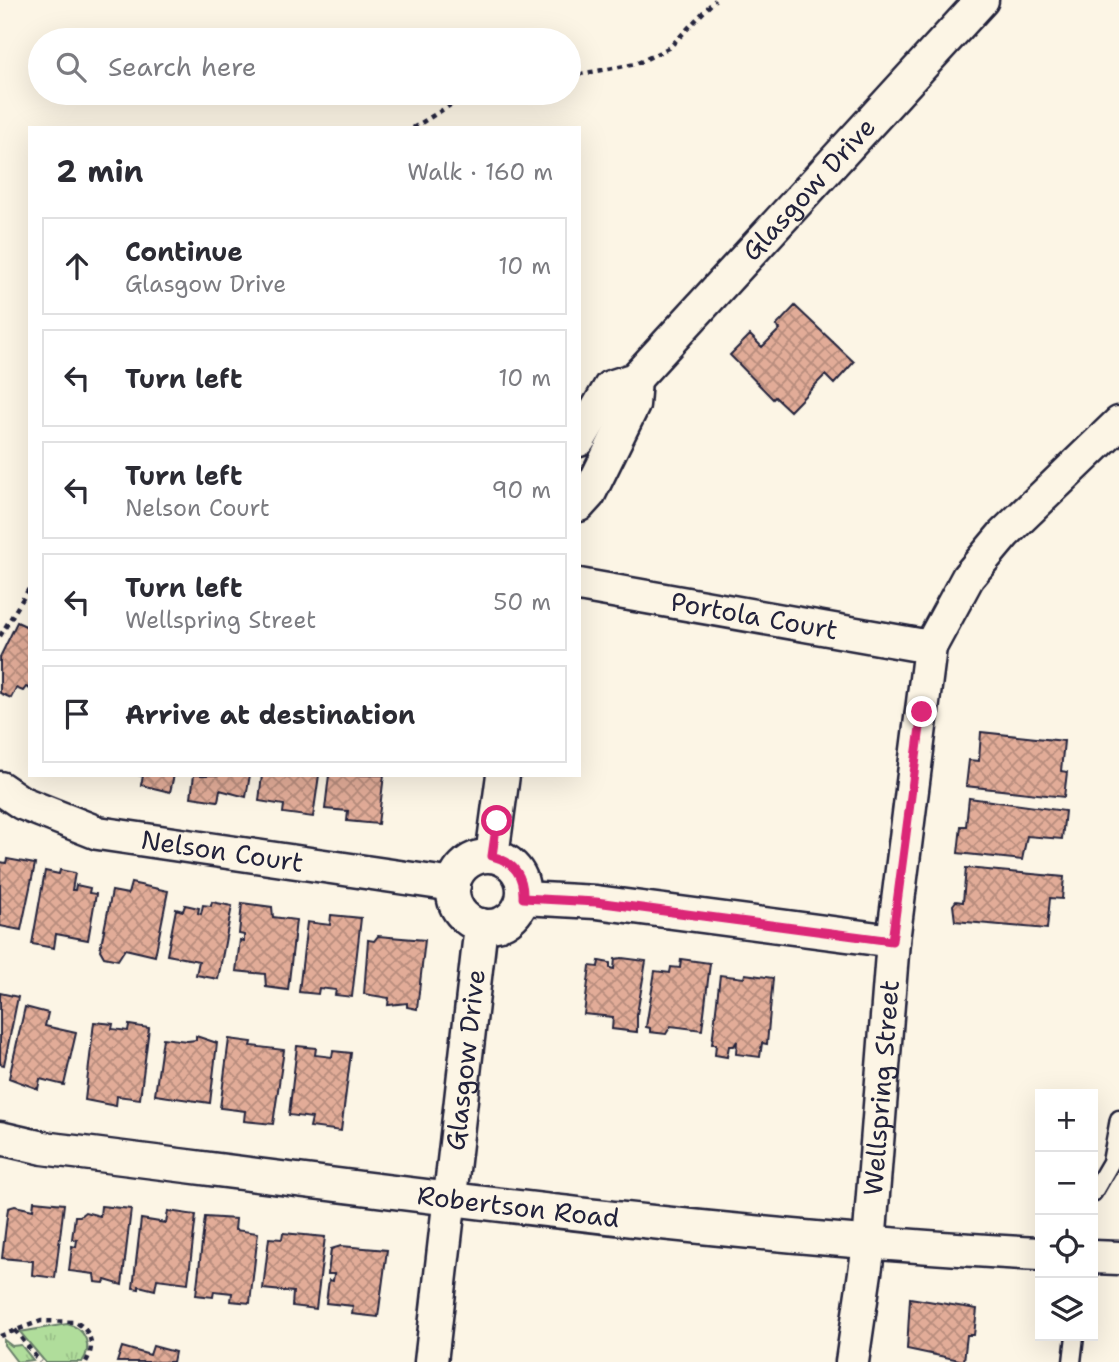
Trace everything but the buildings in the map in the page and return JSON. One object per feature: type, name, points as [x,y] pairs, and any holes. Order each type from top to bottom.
[{"type":"street","name":"Glasgow Drive","points":[[581,437],[610,387],[635,379],[982,0]]},
{"type":"street","points":[[581,502],[609,455],[633,405],[635,379]]},
{"type":"street","name":"Wellspring Street","points":[[852,1362],[869,1245],[892,941],[930,647],[968,577],[1004,534],[1119,423]]},
{"type":"street","points":[[581,440],[609,455]]},
{"type":"street","name":"Portola Court","points":[[581,585],[930,647]]},
{"type":"street","points":[[492,856],[503,777]]},
{"type":"street","name":"Nelson Court","points":[[0,788],[22,803],[98,832],[454,885]]},
{"type":"street","points":[[492,856],[503,859],[520,875],[523,898],[511,917],[501,923],[481,925],[460,911],[455,901],[454,885],[461,869],[470,861],[492,856]]},
{"type":"street","points":[[523,898],[596,902],[892,941]]},
{"type":"street","name":"Glasgow Drive","points":[[431,1362],[481,925]]},
{"type":"street","name":"Robertson Road","points":[[0,1138],[43,1148],[448,1200],[869,1245],[1035,1254]]},
{"type":"street","points":[[1098,1257],[1119,1258]]},
{"type":"lane","points":[[1098,1184],[1111,1162],[1119,1119]]},
{"type":"lane","points":[[1072,1362],[1074,1341]]},
{"type":"path","points":[[581,74],[636,64],[670,47],[715,0]]},
{"type":"path","points":[[417,126],[451,105]]},
{"type":"path","points":[[0,636],[28,590]]},
{"type":"path","points":[[0,1336],[41,1321],[76,1322],[90,1335],[92,1345],[86,1362]]},
{"type":"path","points":[[15,1330],[40,1362]]},
{"type":"green space","points":[[67,1324],[74,1326],[86,1339],[87,1350],[82,1362],[45,1362],[20,1332]]},
{"type":"green space","points":[[4,1340],[12,1346],[21,1345],[33,1360],[17,1362],[4,1345]]},
{"type":"route","points":[[497,821],[492,856],[503,859],[520,875],[523,898],[596,902],[892,941],[922,712]]}]
